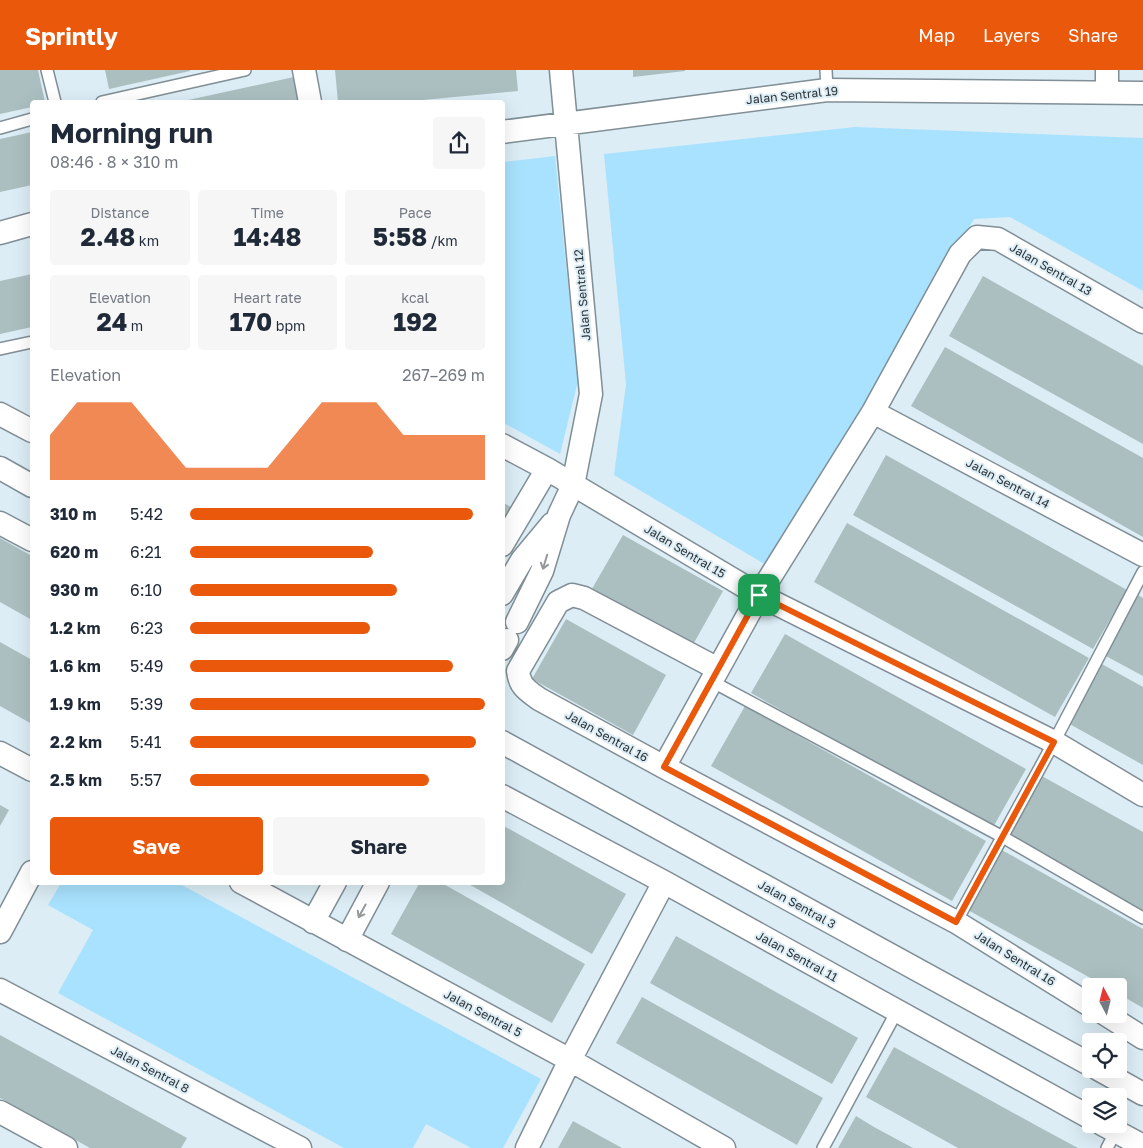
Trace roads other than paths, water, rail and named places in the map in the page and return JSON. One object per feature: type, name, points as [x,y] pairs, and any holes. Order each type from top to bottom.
[{"type":"street","points":[[304,70],[310,100]]},
{"type":"street","name":"Jalan Sentral 12","points":[[509,637],[542,571],[559,515],[573,485],[591,394],[561,70]]},
{"type":"street","name":"Jalan Sentral 19","points":[[505,132],[567,124],[826,80],[1107,81],[1143,93]]},
{"type":"street","points":[[0,233],[30,225]]},
{"type":"street","name":"Jalan Sentral 13","points":[[664,767],[759,595],[873,412],[960,254],[978,237],[998,239],[1143,322]]},
{"type":"street","name":"Jalan Sentral 14","points":[[873,412],[1143,555]]},
{"type":"street","points":[[0,414],[30,430]]},
{"type":"street","name":"Jalan Sentral 15","points":[[505,447],[548,469],[759,595],[1054,742],[1143,795]]},
{"type":"street","points":[[0,468],[30,485]]},
{"type":"street","points":[[505,540],[548,469]]},
{"type":"street","name":"Jalan Sentral 12","points":[[505,589],[522,560],[559,515]]},
{"type":"street","points":[[0,523],[30,539]]},
{"type":"street","name":"Jalan Sentral 16","points":[[714,675],[584,598],[572,596],[558,602],[518,671],[520,681],[526,689],[539,699],[956,922],[1082,1000]]},
{"type":"street","name":"Jalan Sentral 3","points":[[505,744],[1082,1060]]},
{"type":"street","points":[[0,753],[30,769]]},
{"type":"street","name":"Jalan Sentral 11","points":[[505,798],[664,882],[1082,1113]]},
{"type":"street","points":[[0,932],[30,876]]},
{"type":"street","points":[[527,1148],[570,1060],[664,882]]},
{"type":"street","name":"Jalan Sentral 5","points":[[246,885],[570,1060],[724,1148]]},
{"type":"street","points":[[313,922],[333,885]]},
{"type":"street","points":[[347,940],[376,885]]},
{"type":"street","name":"Jalan Sentral 8","points":[[0,990],[300,1148]]},
{"type":"street","points":[[1119,1023],[1143,1038]]},
{"type":"street","points":[[1114,1078],[1143,1094]]},
{"type":"street","points":[[0,1112],[66,1148]]},
{"type":"street","points":[[1108,1134],[1143,1146]]},
{"type":"lane","points":[[47,70],[54,100]]},
{"type":"lane","points":[[111,100],[245,70]]},
{"type":"lane","points":[[0,128],[30,120]]},
{"type":"lane","points":[[0,349],[30,342]]},
{"type":"lane","points":[[956,922],[1001,836],[1054,742],[1143,572]]},
{"type":"lane","points":[[714,675],[1143,918]]},
{"type":"lane","points":[[823,1148],[897,1011]]}]
